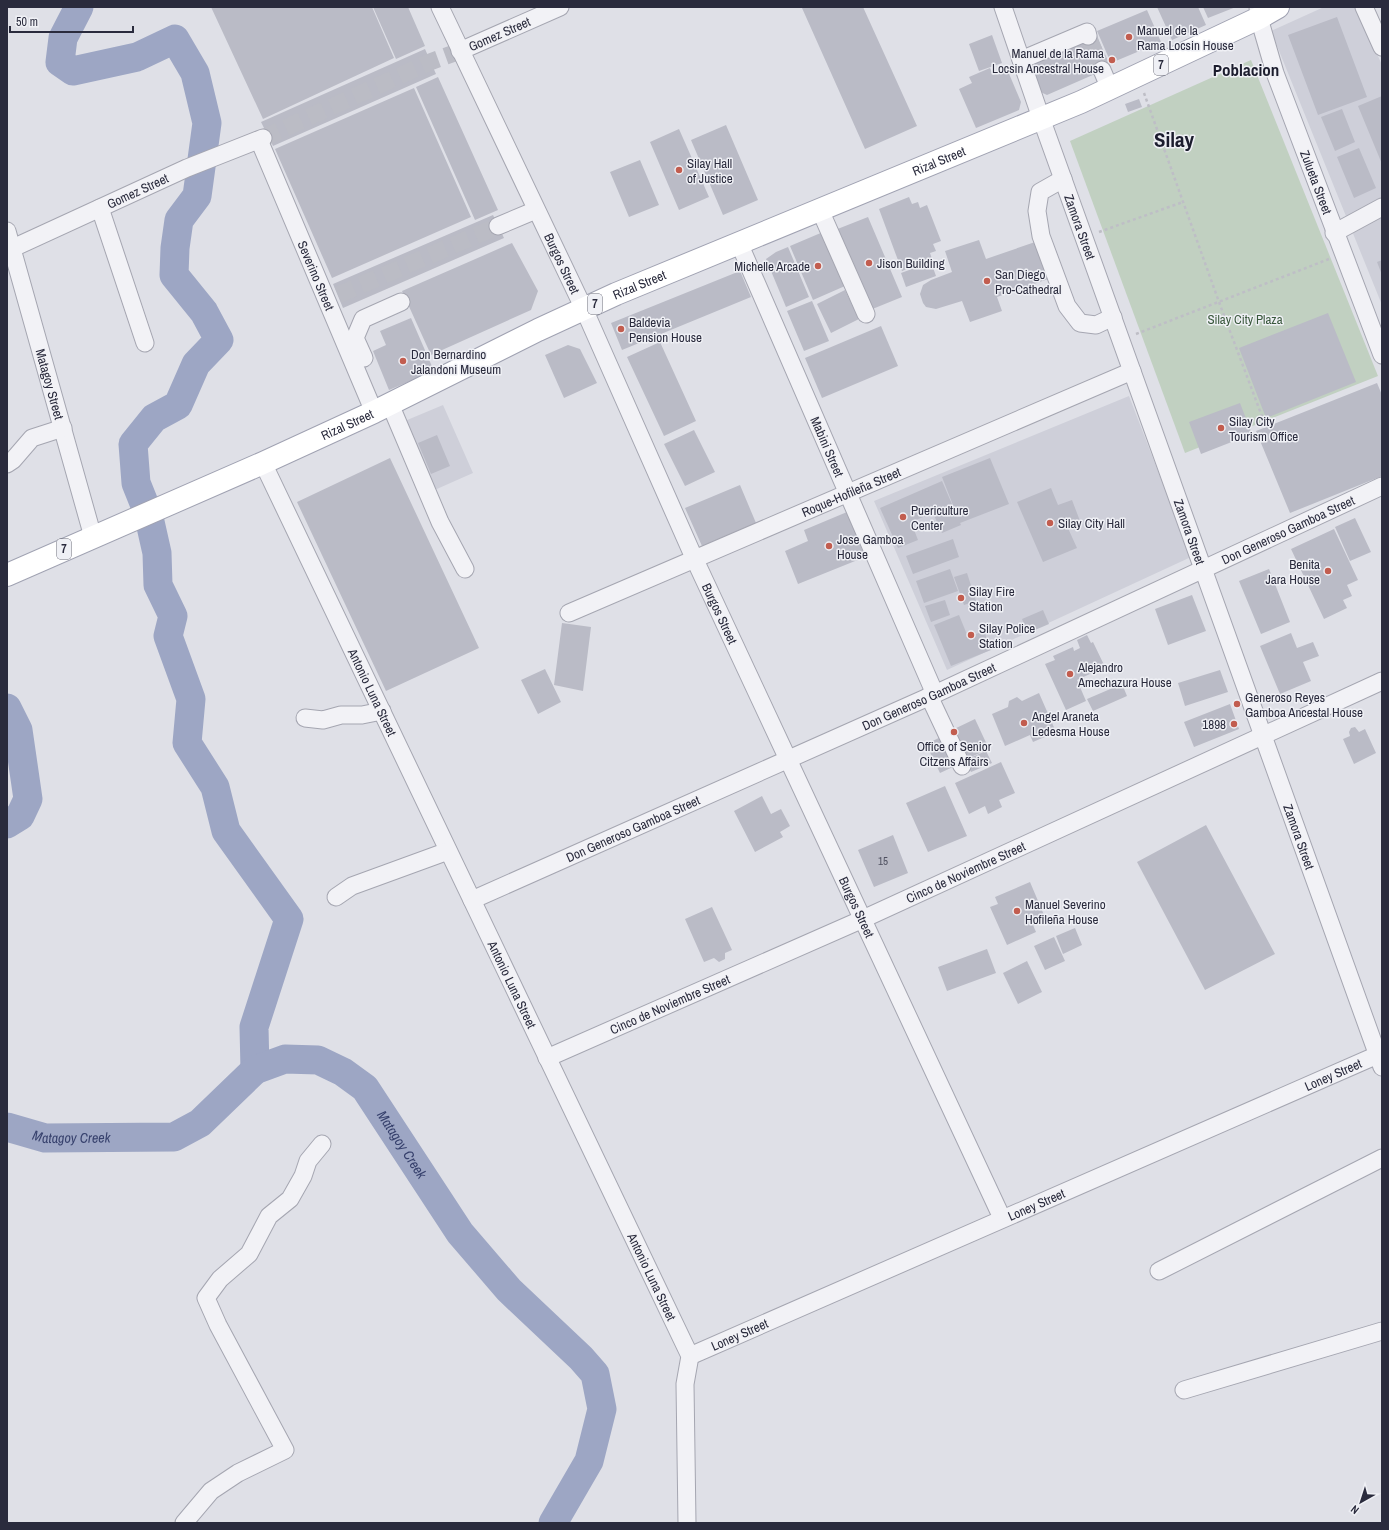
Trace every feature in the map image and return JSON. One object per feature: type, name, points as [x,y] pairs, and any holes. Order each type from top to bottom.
[{"type":"main road","name":"Rizal Street","points":[[7,574],[263,463],[383,407],[584,309],[1041,118],[1106,80],[1138,76],[1259,12],[1278,7]]},
{"type":"street","name":"Burgos Street","points":[[440,7],[584,309],[695,560],[1002,1218]]},
{"type":"street","name":"Gomez Street","points":[[460,51],[560,7]]},
{"type":"street","name":"Zamora Street","points":[[1003,7],[1063,180],[1262,735],[1380,1058]]},
{"type":"street","points":[[1364,7],[1382,47]]},
{"type":"street","name":"Zulueta Street","points":[[1259,12],[1275,73],[1334,233],[1382,355]]},
{"type":"street","points":[[1021,60],[1086,32],[1088,36]]},
{"type":"street","name":"Gomez Street","points":[[13,248],[187,168],[261,139]]},
{"type":"street","name":"Severino Street","points":[[261,139],[383,407]]},
{"type":"street","points":[[1063,180],[1040,192],[1037,211],[1042,236],[1068,306],[1080,323],[1096,325],[1113,317]]},
{"type":"street","points":[[1334,233],[1382,207]]},
{"type":"street","points":[[100,208],[145,342]]},
{"type":"street","points":[[498,226],[536,210]]},
{"type":"street","points":[[820,210],[866,314]]},
{"type":"street","name":"Matagoy Street","points":[[7,231],[13,248],[92,537]]},
{"type":"street","name":"Mabini Street","points":[[739,243],[848,494],[962,766]]},
{"type":"street","points":[[401,302],[364,319],[355,338],[383,407],[465,569]]},
{"type":"street","name":"Roque-Hofileña Street","points":[[569,613],[1132,371]]},
{"type":"street","points":[[7,464],[13,460],[32,438],[63,428]]},
{"type":"street","name":"Antonio Luna Street","points":[[263,463],[690,1356]]},
{"type":"street","name":"Don Generoso Gamboa Street","points":[[472,900],[932,695],[1382,486]]},
{"type":"street","name":"Cinco de Noviembre Street","points":[[547,1058],[863,919],[1382,681]]},
{"type":"street","points":[[305,718],[322,720],[341,714],[362,715],[382,711]]},
{"type":"street","points":[[336,897],[352,886],[448,852]]},
{"type":"street","name":"Loney Street","points":[[690,1356],[1002,1218],[1380,1058]]},
{"type":"street","points":[[184,1523],[211,1491],[238,1473],[286,1450],[218,1325],[206,1298],[220,1279],[248,1254],[269,1216],[290,1199],[303,1176],[308,1161],[322,1144]]},
{"type":"street","points":[[1159,1270],[1382,1158]]},
{"type":"street","points":[[1184,1390],[1382,1331]]},
{"type":"street","points":[[687,1523],[685,1384],[690,1356]]},
{"type":"path","points":[[1138,76],[1219,302],[1263,419]]},
{"type":"path","points":[[1084,237],[1183,202]]},
{"type":"path","points":[[1121,340],[1342,254]]},
{"type":"shaded area","points":[[1324,7],[1356,7],[1382,65],[1382,305],[1271,31]]},
{"type":"shaded area","points":[[1129,396],[1191,557],[947,670],[874,501]]},
{"type":"shaded area","points":[[443,405],[473,473],[430,492],[400,423]]},
{"type":"green space","name":"Silay City Plaza","points":[[1251,60],[1378,376],[1185,453],[1070,141]]},
{"type":"building","points":[[211,7],[372,7],[394,58],[263,119]]},
{"type":"building","points":[[373,7],[408,7],[425,46],[396,59]]},
{"type":"building","points":[[863,7],[917,126],[865,149],[802,8]]},
{"type":"building","points":[[1157,7],[1198,7],[1206,25],[1172,40]]},
{"type":"building","points":[[1203,7],[1236,7],[1208,18]]},
{"type":"building","name":"Manuel de la Rama Locsin House","points":[[1147,10],[1161,42],[1111,63],[1097,31]]},
{"type":"building","points":[[1337,17],[1367,97],[1318,115],[1288,35]]},
{"type":"building","points":[[1095,33],[1111,67],[1047,95],[1034,89],[1025,64]]},
{"type":"building","points":[[992,35],[1002,63],[979,71],[969,44]]},
{"type":"building","points":[[425,49],[436,74],[273,146],[261,122]]},
{"type":"building","points":[[990,68],[993,75],[1007,69],[1021,102],[1019,110],[976,128],[959,89],[972,83],[969,77]]},
{"type":"building","points":[[438,77],[498,210],[475,220],[416,87]]},
{"type":"building","points":[[414,88],[471,217],[332,278],[275,149]]},
{"type":"building","points":[[1382,96],[1382,164],[1358,106]]},
{"type":"building","points":[[1139,99],[1142,107],[1128,112],[1125,104]]},
{"type":"building","points":[[1342,109],[1355,142],[1335,151],[1321,117]]},
{"type":"building","points":[[726,125],[758,200],[723,215],[691,140]]},
{"type":"building","name":"Silay Hall of Justice","points":[[679,129],[709,197],[679,210],[650,142]]},
{"type":"building","points":[[1359,148],[1376,188],[1354,198],[1337,157]]},
{"type":"building","points":[[640,160],[659,205],[629,217],[610,172]]},
{"type":"building","points":[[909,197],[912,204],[918,202],[920,208],[927,205],[941,241],[933,244],[936,251],[930,253],[932,259],[902,271],[879,209]]},
{"type":"building","points":[[493,215],[504,238],[343,308],[333,284]]},
{"type":"building","name":"Jison Building","points":[[868,217],[902,297],[870,310],[835,230]]},
{"type":"building","name":"Michelle Arcade","points":[[823,232],[845,286],[813,300],[790,246]]},
{"type":"building","name":"San Diego Pro-Cathedral","points":[[979,240],[986,259],[1038,241],[1051,278],[997,297],[1002,311],[970,322],[962,301],[936,309],[926,307],[920,294],[923,285],[931,280],[952,272],[945,251]]},
{"type":"building","points":[[512,243],[538,291],[531,310],[431,355],[402,291]]},
{"type":"building","points":[[788,247],[809,297],[786,307],[766,259],[776,252]]},
{"type":"building","points":[[1382,260],[1382,275],[1377,262]]},
{"type":"building","points":[[931,262],[936,276],[906,287],[901,273]]},
{"type":"building","points":[[740,271],[751,297],[622,350],[611,323]]},
{"type":"building","points":[[845,290],[859,319],[831,333],[817,304]]},
{"type":"building","points":[[812,301],[829,341],[804,351],[787,311]]},
{"type":"building","points":[[1328,313],[1356,382],[1266,418],[1239,348]]},
{"type":"building","name":"Don Bernardino Jalandoni Museum","points":[[411,318],[434,371],[389,390],[373,351],[386,345],[380,331]]},
{"type":"building","points":[[881,326],[898,366],[822,398],[805,358]]},
{"type":"building","points":[[660,342],[696,421],[664,436],[627,357]]},
{"type":"building","points":[[568,345],[580,349],[597,383],[564,398],[545,355]]},
{"type":"building","points":[[1377,383],[1382,395],[1382,476],[1290,513],[1256,431]]},
{"type":"building","name":"Silay City Tourism Office","points":[[1240,403],[1252,434],[1201,454],[1189,422]]},
{"type":"building","points":[[694,430],[715,472],[685,486],[664,444]]},
{"type":"building","points":[[437,435],[450,466],[431,474],[418,443]]},
{"type":"building","points":[[390,458],[479,648],[386,691],[297,502]]},
{"type":"building","points":[[990,458],[1009,504],[960,523],[942,477]]},
{"type":"building","name":"Puericulture Center","points":[[942,481],[961,525],[942,533],[933,513],[911,522],[918,540],[898,548],[880,508]]},
{"type":"building","points":[[740,485],[756,523],[702,546],[685,508]]},
{"type":"building","name":"Silay City Hall","points":[[1051,488],[1058,505],[1072,500],[1080,521],[1067,526],[1077,548],[1043,562],[1017,502]]},
{"type":"building","name":"Jose Gamboa House","points":[[847,512],[865,557],[798,584],[785,551],[808,541],[804,530]]},
{"type":"building","points":[[1355,518],[1371,552],[1350,561],[1335,527]]},
{"type":"building","name":"Benita Jara House","points":[[1334,529],[1358,580],[1347,585],[1352,596],[1343,600],[1347,608],[1324,619],[1291,549]]},
{"type":"building","points":[[953,539],[959,557],[913,574],[906,556]]},
{"type":"building","points":[[950,569],[958,591],[924,603],[916,581]]},
{"type":"building","points":[[1269,569],[1290,622],[1261,634],[1239,581]]},
{"type":"building","points":[[967,573],[976,601],[964,605],[954,577]]},
{"type":"building","points":[[1192,595],[1206,631],[1168,645],[1155,609]]},
{"type":"building","points":[[945,600],[950,615],[931,622],[925,606]]},
{"type":"building","points":[[1043,610],[1049,624],[1028,633],[1022,619]]},
{"type":"building","points":[[959,615],[968,637],[984,631],[991,650],[951,666],[934,625]]},
{"type":"building","points":[[562,623],[591,627],[583,691],[554,685]]},
{"type":"building","points":[[1291,633],[1297,648],[1313,642],[1319,656],[1303,662],[1311,681],[1280,694],[1260,646]]},
{"type":"building","name":"Alejandro Amechazura House","points":[[1087,635],[1091,643],[1093,642],[1105,667],[1077,680],[1086,701],[1066,710],[1045,664],[1055,660],[1053,656],[1073,647],[1074,651],[1080,648],[1077,640]]},
{"type":"building","points":[[545,669],[561,702],[538,714],[521,680]]},
{"type":"building","points":[[1220,670],[1228,692],[1185,706],[1178,683]]},
{"type":"building","points":[[1122,684],[1127,696],[1093,711],[1087,699]]},
{"type":"building","name":"Angel Araneta Ledesma House","points":[[1039,693],[1056,732],[1033,742],[1030,735],[1005,746],[992,714],[1008,707],[1009,701],[1017,697],[1022,701]]},
{"type":"building","points":[[1230,704],[1239,729],[1194,747],[1184,722]]},
{"type":"building","points":[[975,719],[989,749],[964,760],[950,731]]},
{"type":"building","points":[[1355,727],[1359,732],[1365,729],[1376,753],[1354,764],[1343,739],[1350,736],[1349,732],[1351,728]]},
{"type":"building","points":[[941,737],[955,766],[940,773],[926,744]]},
{"type":"building","points":[[986,751],[992,763],[971,772],[965,760]]},
{"type":"building","points":[[1001,762],[1015,793],[999,800],[1002,807],[988,814],[985,806],[969,814],[955,783]]},
{"type":"building","points":[[945,786],[967,836],[928,852],[906,803]]},
{"type":"building","points":[[762,796],[771,814],[781,809],[790,826],[780,832],[783,837],[755,852],[734,811]]},
{"type":"building","points":[[1206,825],[1275,954],[1205,990],[1137,862]]},
{"type":"building","points":[[893,835],[908,873],[874,887],[858,850]]},
{"type":"building","name":"Manuel Severino Hofileña House","points":[[1030,882],[1044,915],[1038,918],[1040,922],[1033,925],[1036,932],[1007,945],[990,907],[998,904],[995,897]]},
{"type":"building","points":[[712,907],[732,950],[725,953],[725,959],[719,962],[714,958],[704,962],[685,919]]},
{"type":"building","points":[[1075,928],[1082,945],[1063,954],[1056,936]]},
{"type":"building","points":[[1054,937],[1065,961],[1045,970],[1034,946]]},
{"type":"building","points":[[987,949],[996,973],[947,991],[938,967]]},
{"type":"building","points":[[1027,961],[1042,992],[1018,1004],[1003,973]]},
{"type":"waterway","points":[[79,7],[63,38],[60,62],[73,71],[137,57],[175,39],[195,73],[207,123],[197,196],[179,220],[175,248],[174,275],[204,312],[219,340],[196,364],[178,405],[154,418],[133,444],[136,483],[148,513],[157,553],[158,585],[173,616],[168,636],[191,699],[187,743],[215,787],[226,831],[289,919],[254,1027],[255,1070]]},
{"type":"waterway","name":"Matagoy Creek","points":[[7,708],[18,730],[28,799],[20,816],[7,824]]},
{"type":"waterway","name":"Matagoy Creek","points":[[7,1127],[45,1138],[174,1137],[200,1123],[255,1070],[285,1059],[318,1060],[343,1072],[365,1088],[460,1233],[509,1290],[581,1358],[595,1374],[602,1409],[589,1461],[553,1523]]},
{"type":"waterway","points":[[7,1138],[13,1129]]},
{"type":"tunnel","points":[[1088,36],[1102,70]]},
{"type":"tunnel","points":[[263,138],[430,62],[460,51]]},
{"type":"tunnel","points":[[338,295],[498,226]]},
{"type":"place","name":"Manuel de la Rama Locsin House","points":[[1129,37]]},
{"type":"place","name":"Manuel de la Rama Locsin Ancestral House","points":[[1112,60]]},
{"type":"place","name":"Silay Hall of Justice","points":[[679,170]]},
{"type":"place","name":"Jison Building","points":[[869,263]]},
{"type":"place","name":"Michelle Arcade","points":[[818,266]]},
{"type":"place","name":"San Diego Pro-Cathedral","points":[[987,281]]},
{"type":"place","name":"Baldevia Pension House","points":[[621,329]]},
{"type":"place","name":"Don Bernardino Jalandoni Museum","points":[[403,361]]},
{"type":"place","name":"Silay City Tourism Office","points":[[1221,428]]},
{"type":"place","name":"Puericulture Center","points":[[903,517]]},
{"type":"place","name":"Silay City Hall","points":[[1050,523]]},
{"type":"place","name":"Jose Gamboa House","points":[[829,546]]},
{"type":"place","name":"Benita Jara House","points":[[1328,571]]},
{"type":"place","name":"Silay Fire Station","points":[[961,598]]},
{"type":"place","name":"Silay Police Station","points":[[971,635]]},
{"type":"place","name":"Alejandro Amechazura House","points":[[1070,674]]},
{"type":"place","name":"Generoso Reyes Gamboa Ancestal House","points":[[1237,704]]},
{"type":"place","name":"Angel Araneta Ledesma House","points":[[1024,723]]},
{"type":"place","name":"1898","points":[[1234,724]]},
{"type":"place","name":"Office of Senior Citzens Affairs","points":[[954,732]]},
{"type":"place","name":"Manuel Severino Hofileña House","points":[[1017,911]]},
{"type":"district","name":"Poblacion","points":[[1246,69]]},
{"type":"district","name":"Silay","points":[[1174,139]]}]
